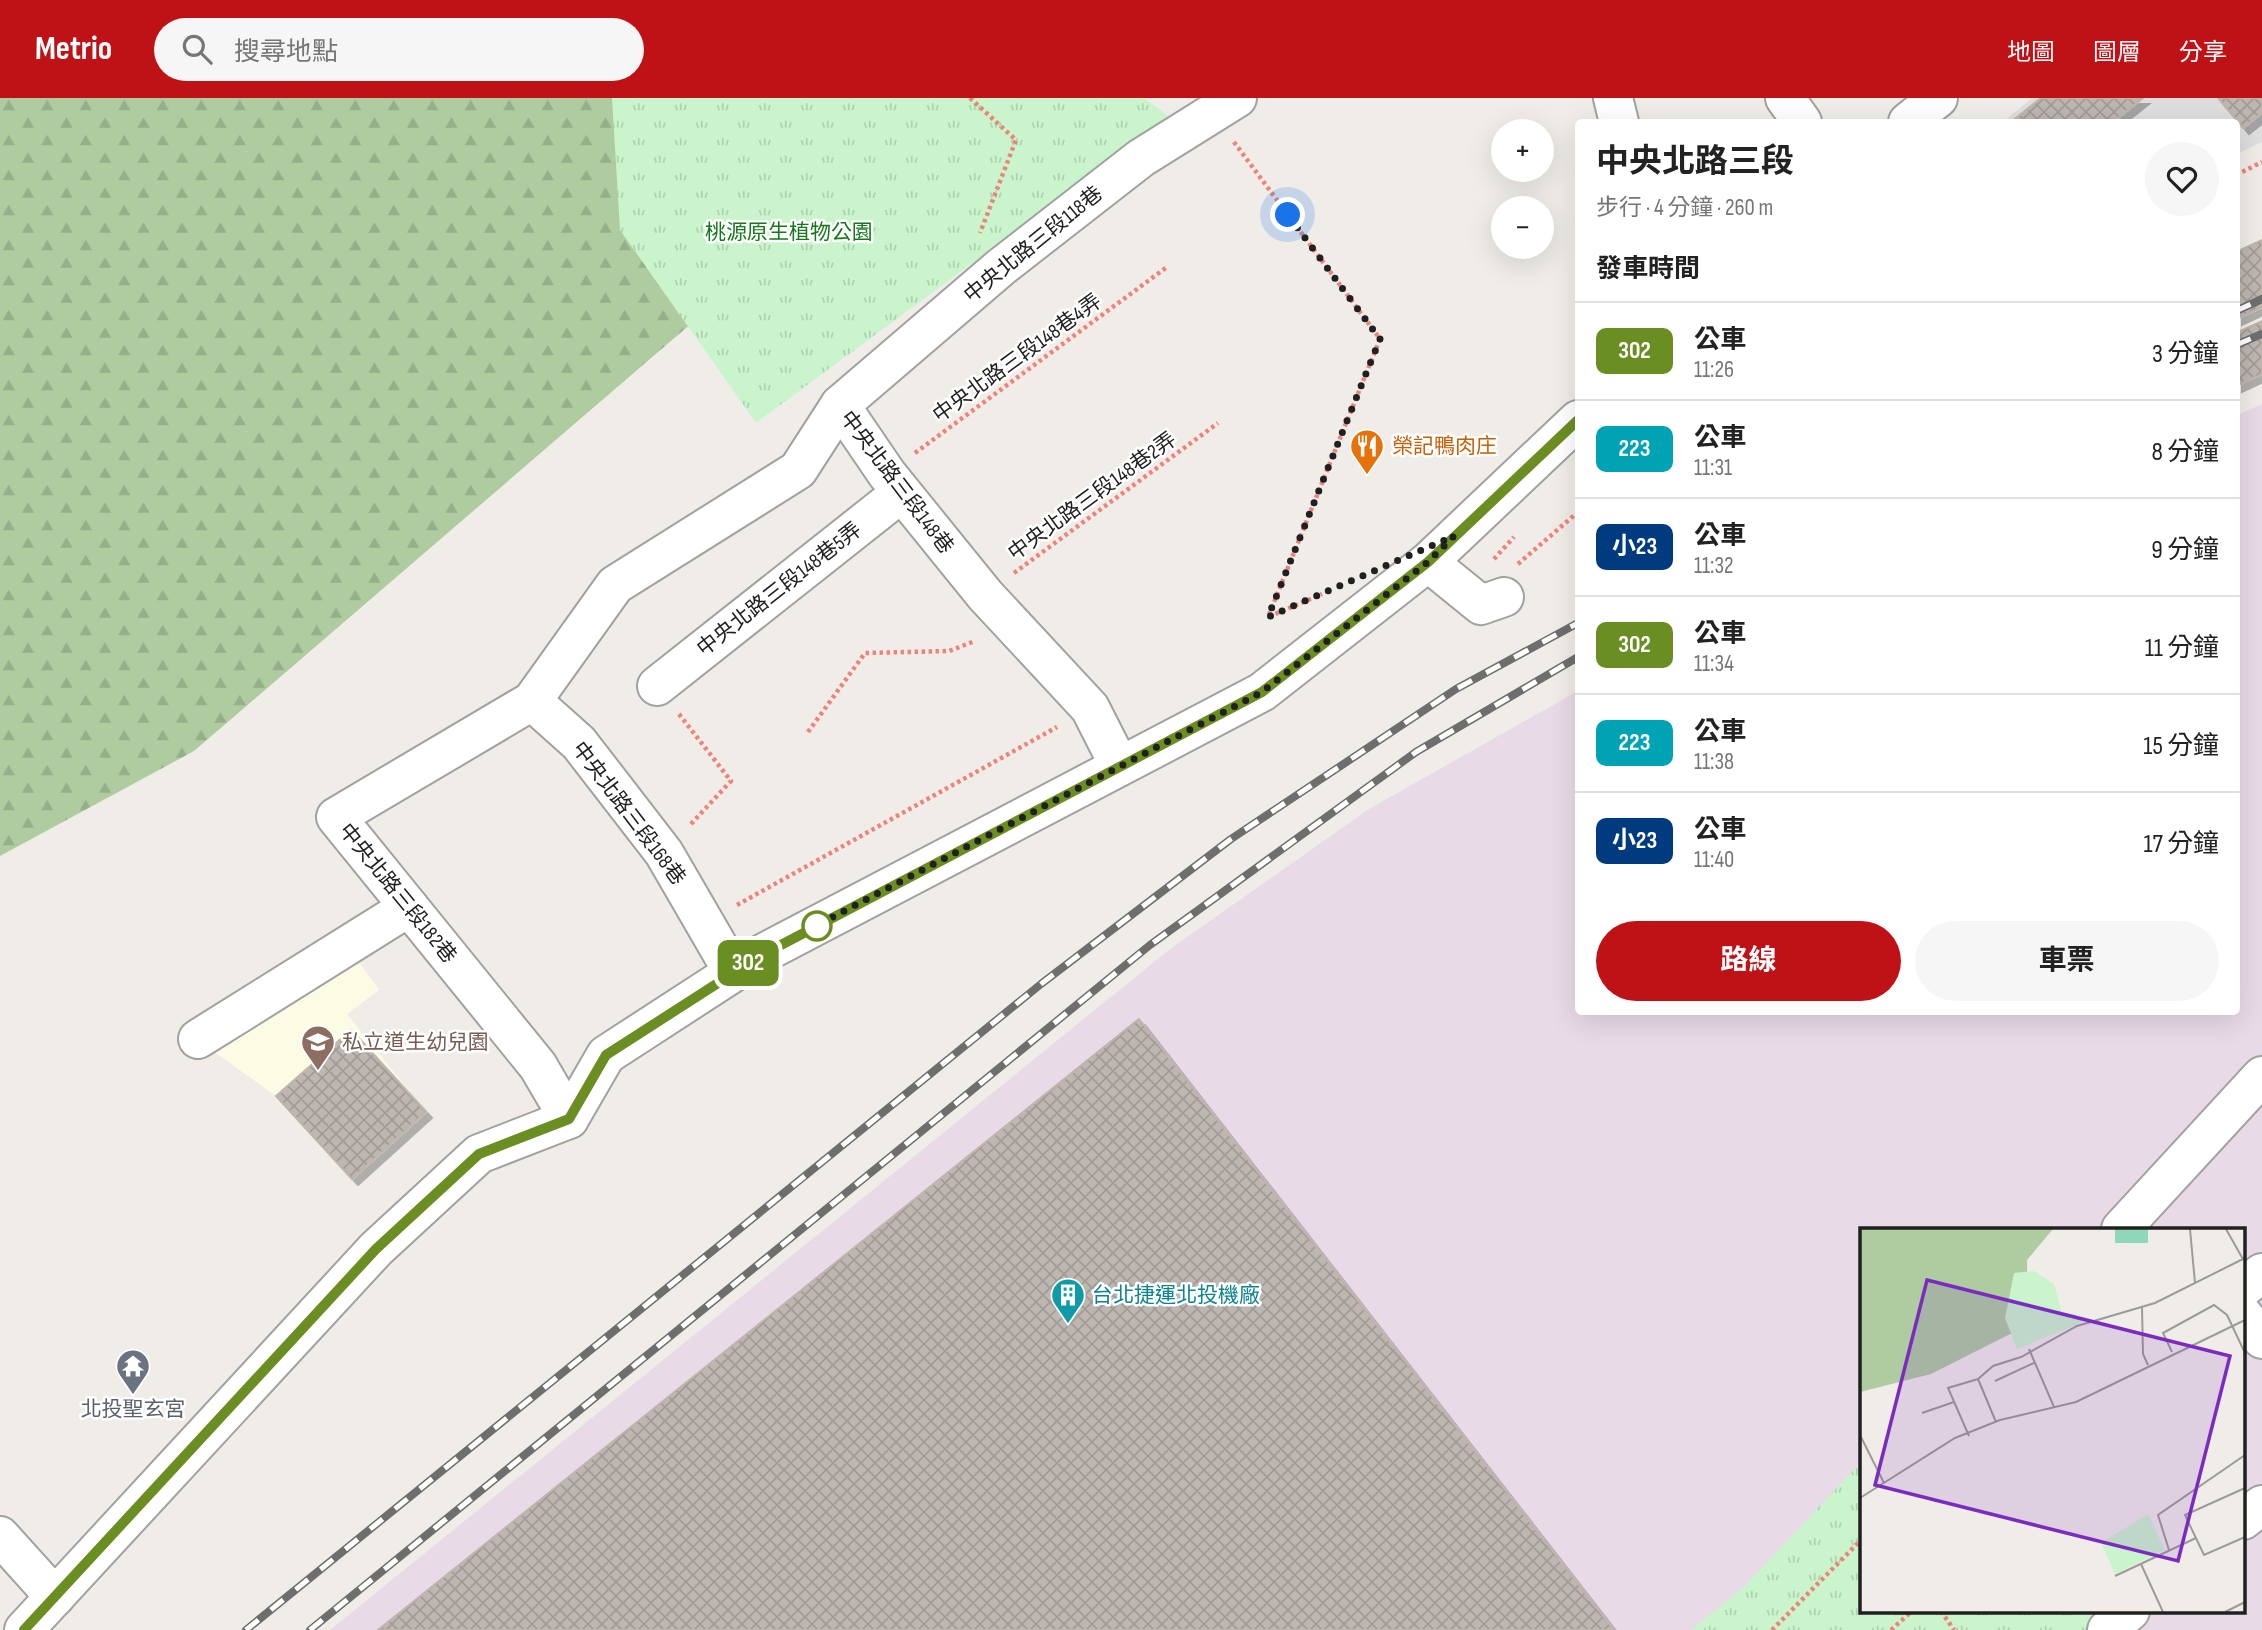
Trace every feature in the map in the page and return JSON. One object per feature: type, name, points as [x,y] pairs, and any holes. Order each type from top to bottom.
[{"type":"street","points":[[1613,98],[1618,119]]},
{"type":"street","points":[[1786,98],[1800,119]]},
{"type":"street","points":[[1912,119],[1938,98]]},
{"type":"street","name":"中央北路三段118巷","points":[[840,405],[985,281],[1141,158],[1225,105]]},
{"type":"street","name":"中央北路三段148巷","points":[[532,701],[615,585],[798,471],[840,405],[894,483],[985,594],[1090,708],[1119,765]]},
{"type":"street","points":[[24,1630],[376,1249],[479,1154],[569,1119],[606,1055],[733,972],[1119,765],[1262,692],[1428,562],[1575,423]]},
{"type":"street","name":"中央北路三段148巷5弄","points":[[657,686],[894,483]]},
{"type":"street","points":[[1428,562],[1481,605],[1502,576]]},
{"type":"street","name":"中央北路三段168巷","points":[[532,701],[579,743],[664,853],[733,972]]},
{"type":"street","name":"中央北路三段182巷","points":[[532,701],[336,817],[538,1066],[569,1119]]},
{"type":"street","points":[[198,1039],[409,907]]},
{"type":"street","points":[[2122,1228],[2262,1076]]},
{"type":"street","points":[[2244,1287],[2262,1273]]},
{"type":"street","points":[[2244,1316],[2262,1339]]},
{"type":"street","points":[[2244,1519],[2262,1505]]},
{"type":"street","points":[[0,1536],[55,1597]]},
{"type":"street","points":[[2106,1630],[2129,1612]]},
{"type":"path","points":[[970,98],[1016,140],[975,248],[985,281]]},
{"type":"path","points":[[1225,105],[1380,339],[1268,617],[1330,590]]},
{"type":"path","points":[[2240,173],[2262,162]]},
{"type":"path","name":"中央北路三段148巷4弄","points":[[894,483],[1167,267]]},
{"type":"path","name":"中央北路三段148巷2弄","points":[[985,594],[1218,423]]},
{"type":"path","points":[[1502,576],[1575,515]]},
{"type":"path","points":[[1502,576],[1514,537]]},
{"type":"path","points":[[808,732],[864,653],[949,651],[1015,626]]},
{"type":"path","points":[[657,686],[732,781],[664,853]]},
{"type":"path","points":[[734,906],[1061,725]]},
{"type":"path","points":[[1772,1630],[1860,1541]]},
{"type":"path","points":[[1891,1630],[1911,1612]]},
{"type":"path","points":[[1942,1612],[1954,1630]]},
{"type":"shaded area","points":[[2032,98],[2262,98],[2262,142],[2240,153],[2240,119],[2007,119]]},
{"type":"shaded area","name":"台北捷運北投機廠","points":[[2262,404],[2262,1630],[330,1630],[1170,949],[1369,809],[1575,693],[1575,1015],[2240,1015],[2240,414]]},
{"type":"shaded area","name":"私立道生幼兒園","points":[[356,958],[379,990],[347,1014],[426,1112],[352,1179],[276,1096],[209,1048]]},
{"type":"green space","points":[[0,98],[756,98],[792,237],[194,751],[0,856]]},
{"type":"green space","name":"桃源原生植物公園","points":[[612,98],[1144,98],[1170,117],[756,423],[620,230]]},
{"type":"green space","points":[[1860,1463],[1860,1612],[2110,1612],[2087,1630],[1691,1630],[1744,1587]]},
{"type":"building","points":[[2041,98],[2143,98],[2117,119],[2015,119]]},
{"type":"building","points":[[2218,98],[2262,98],[2262,113],[2243,128],[2240,119],[2236,119]]},
{"type":"building","points":[[2262,240],[2262,307],[2240,317],[2240,250]]},
{"type":"building","points":[[2262,321],[2262,374],[2240,384],[2240,331]]},
{"type":"building","name":"台北捷運北投機廠","points":[[1139,1019],[1614,1630],[378,1630]]},
{"type":"building","name":"私立道生幼兒園","points":[[351,1030],[426,1112],[352,1179],[276,1096]]},
{"type":"railway","points":[[2240,309],[2262,299]]},
{"type":"railway","points":[[2240,343],[2262,334]]},
{"type":"railway","points":[[246,1630],[1041,984],[1231,839],[1456,689],[1575,625]]},
{"type":"railway","points":[[310,1630],[1150,945],[1416,752],[1575,659]]},
{"type":"bus line","name":"302","points":[[24,1630],[376,1249],[479,1154],[569,1119],[606,1055],[760,956],[1262,692],[1428,562],[1575,423]]},
{"type":"place","name":"榮記鴨肉庄","points":[[1367,476]]},
{"type":"place","name":"私立道生幼兒園","points":[[318,1072]]},
{"type":"place","name":"台北捷運北投機廠","points":[[1068,1325]]},
{"type":"place","name":"北投聖玄宮","points":[[133,1396]]},
{"type":"route","points":[[817,926],[808,930],[1262,692],[1428,562],[1454,536],[1268,617],[1380,339],[1288,215]]}]
